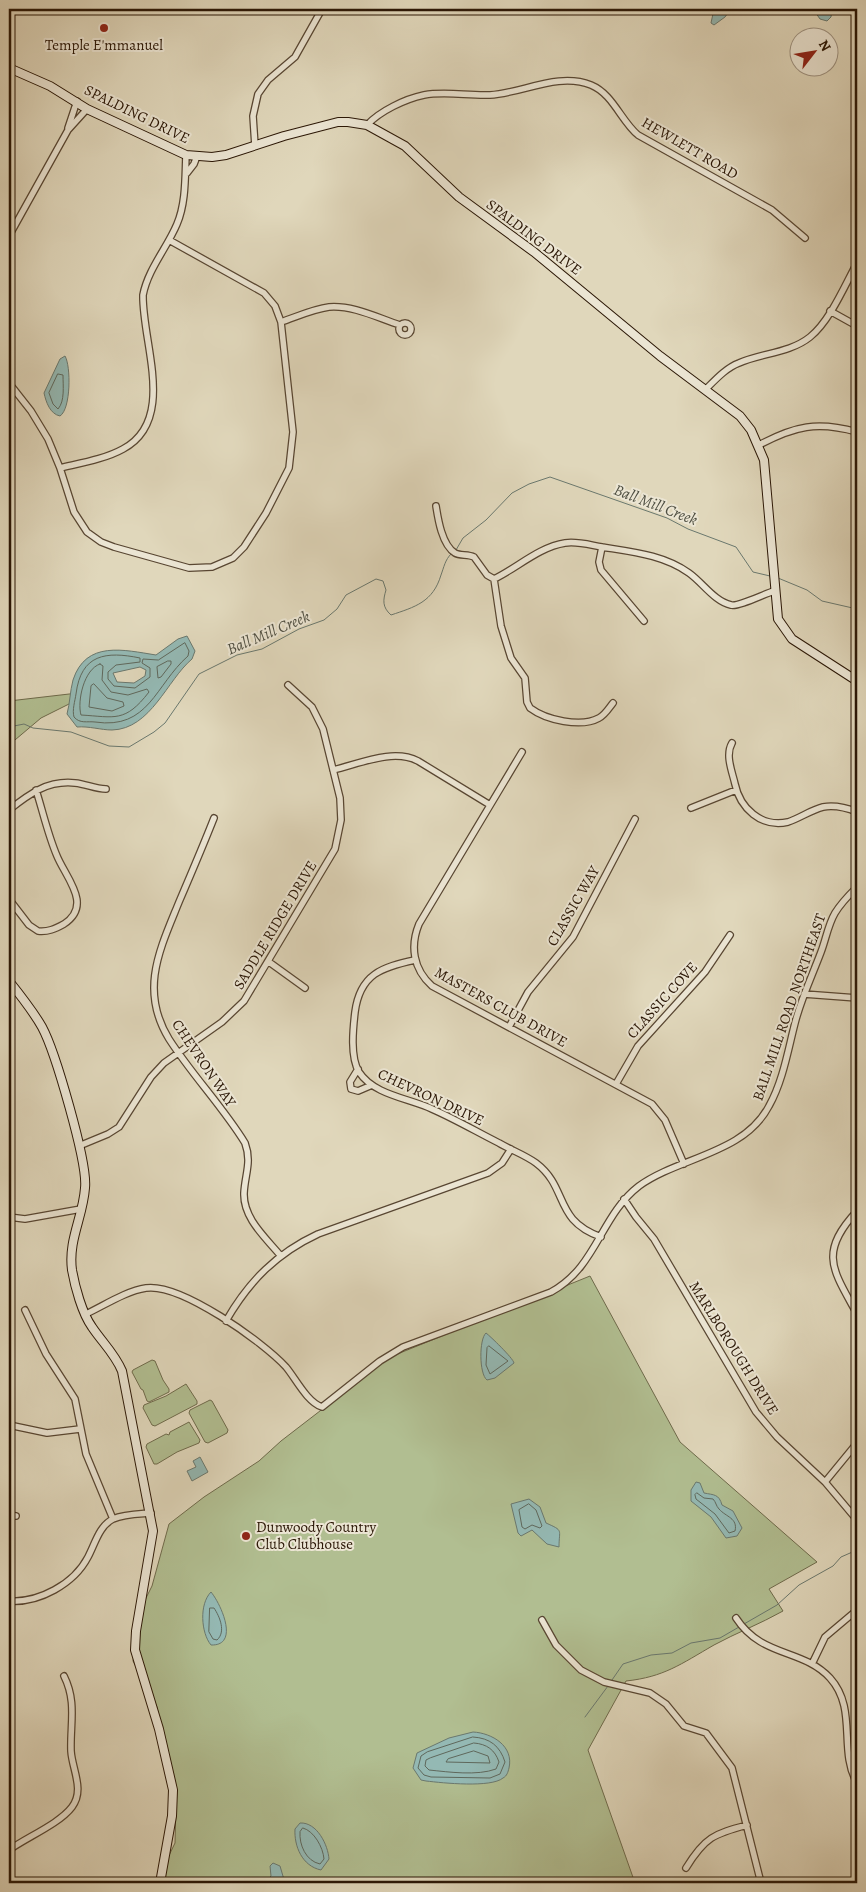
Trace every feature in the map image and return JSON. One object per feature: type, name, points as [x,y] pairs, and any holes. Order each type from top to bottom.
[{"type":"street","points":[[255,146],[253,116],[258,94],[268,80],[295,56],[322,9]]},
{"type":"street","name":"SPALDING DRIVE","points":[[9,68],[50,86],[87,108],[186,154],[197,156],[226,155],[338,122],[367,125],[405,146],[479,213],[534,252],[660,356],[740,416],[759,445],[767,475],[774,591],[778,619],[792,639],[857,681]]},
{"type":"street","name":"HEWLETT ROAD","points":[[367,125],[386,111],[424,95],[490,95],[560,81],[583,82],[604,93],[627,125],[638,135],[772,210],[805,238]]},
{"type":"street","points":[[9,236],[68,130],[77,102]]},
{"type":"street","points":[[68,130],[87,108]]},
{"type":"street","points":[[60,468],[122,450],[137,438],[148,423],[153,409],[154,394],[143,295],[147,280],[180,218],[187,173],[186,154]]},
{"type":"street","points":[[187,173],[197,156]]},
{"type":"street","points":[[9,383],[41,426],[60,468],[77,520],[87,532],[101,542],[189,568],[212,567],[233,558],[244,547],[266,513],[286,477],[291,459],[293,432],[281,322],[275,306],[264,293],[169,240]]},
{"type":"street","points":[[706,389],[721,374],[738,363],[802,342],[818,330],[857,263]]},
{"type":"street","points":[[281,322],[319,309],[337,307],[354,310],[400,325]]},
{"type":"street","points":[[830,311],[857,326]]},
{"type":"street","points":[[759,445],[782,434],[809,426],[838,427],[857,432]]},
{"type":"street","points":[[436,506],[440,531],[454,552],[474,557],[488,575],[494,579],[501,626],[511,658],[525,678],[527,702],[530,708],[558,720],[585,721],[600,718],[613,703]]},
{"type":"street","points":[[494,579],[557,544],[575,542],[639,553],[671,562],[691,574],[712,594],[731,605],[740,605],[758,595],[774,591]]},
{"type":"street","points":[[602,546],[599,562],[601,570],[644,621]]},
{"type":"street","name":"SADDLE RIDGE DRIVE","points":[[79,1146],[108,1134],[119,1127],[151,1076],[235,1011],[255,985],[327,864],[338,842],[341,808],[319,719],[312,707],[288,685]]},
{"type":"street","points":[[732,743],[728,754],[740,801],[748,811],[767,822],[786,822],[826,807],[857,812]]},
{"type":"street","points":[[415,960],[414,941],[419,924],[522,752]]},
{"type":"street","points":[[333,770],[391,756],[407,756],[490,805]]},
{"type":"street","points":[[9,810],[36,790],[66,782],[106,789]]},
{"type":"street","points":[[9,899],[28,925],[38,931],[57,928],[68,921],[76,909],[77,894],[56,856],[36,790]]},
{"type":"street","points":[[691,808],[736,790]]},
{"type":"street","name":"CHEVRON WAY","points":[[214,818],[156,963],[154,987],[158,1013],[163,1027],[179,1053],[245,1143],[250,1162],[244,1192],[246,1209],[253,1223],[280,1255]]},
{"type":"street","name":"CLASSIC WAY","points":[[508,1027],[528,992],[573,937],[635,819]]},
{"type":"street","name":"BALL MILL ROAD NORTHEAST","points":[[226,1321],[252,1336],[273,1353],[317,1405],[322,1407],[380,1362],[403,1347],[541,1297],[561,1287],[582,1266],[624,1199],[648,1180],[742,1135],[764,1115],[774,1094],[804,994],[835,913],[857,887]]},
{"type":"street","name":"CLASSIC COVE","points":[[616,1084],[638,1046],[705,972],[730,935]]},
{"type":"street","name":"MASTERS CLUB DRIVE","points":[[415,960],[421,974],[432,986],[646,1100],[658,1110],[684,1164]]},
{"type":"street","name":"CHEVRON DRIVE","points":[[415,960],[381,969],[370,978],[362,989],[355,1013],[354,1051],[358,1069],[372,1085],[435,1110],[511,1149],[544,1170],[554,1183],[562,1205],[570,1217],[584,1229],[601,1237]]},
{"type":"street","points":[[269,962],[305,988]]},
{"type":"street","points":[[9,981],[36,1016],[49,1042],[79,1146],[86,1180],[81,1209],[73,1235],[71,1256],[75,1281],[92,1327],[115,1357],[122,1371],[151,1513],[152,1544],[136,1631],[135,1650],[159,1729],[172,1790],[172,1816],[160,1883]]},
{"type":"street","points":[[804,994],[857,998]]},
{"type":"street","points":[[358,1069],[350,1082],[351,1089],[358,1091],[372,1085]]},
{"type":"street","points":[[86,1314],[136,1291],[157,1288],[177,1293],[226,1321],[248,1285],[280,1255],[318,1234],[488,1173],[502,1163],[511,1149]]},
{"type":"street","name":"MARLBOROUGH DRIVE","points":[[624,1199],[654,1239],[756,1412],[777,1437],[825,1482],[857,1520]]},
{"type":"street","points":[[9,1217],[25,1219],[81,1209]]},
{"type":"street","points":[[857,1212],[838,1235],[833,1259],[836,1277],[857,1314]]},
{"type":"street","points":[[25,1310],[46,1354],[75,1398],[88,1460],[112,1519]]},
{"type":"street","points":[[9,1425],[47,1433],[80,1429]]},
{"type":"street","points":[[825,1482],[857,1443]]},
{"type":"street","points":[[9,1601],[37,1598],[70,1579],[88,1557],[95,1539],[112,1519],[151,1513]]},
{"type":"street","points":[[9,1515],[16,1516]]},
{"type":"street","points":[[812,1664],[829,1632],[857,1610]]},
{"type":"street","points":[[736,1618],[747,1632],[760,1643],[812,1664],[831,1679],[843,1698],[847,1715],[850,1765],[857,1783]]},
{"type":"street","points":[[542,1620],[556,1645],[581,1670],[604,1682],[650,1693],[666,1704],[684,1726],[706,1733],[732,1768],[761,1883]]},
{"type":"street","points":[[9,1848],[67,1813],[77,1798],[78,1786],[71,1746],[73,1700],[64,1676]]},
{"type":"street","points":[[686,1868],[696,1852],[710,1836],[747,1825]]},
{"type":"green space","points":[[95,691],[41,718],[9,745],[9,701]]},
{"type":"green space","points":[[590,1276],[680,1442],[817,1562],[769,1589],[783,1611],[722,1641],[672,1669],[626,1681],[588,1750],[635,1883],[161,1883],[161,1872],[175,1843],[176,1803],[157,1707],[133,1661],[139,1612],[152,1586],[169,1524],[204,1497],[259,1461],[281,1441],[390,1357]]},
{"type":"green space","points":[[152,1360],[155,1361],[169,1392],[149,1402],[132,1372]]},
{"type":"green space","points":[[186,1384],[197,1404],[155,1426],[152,1425],[143,1408],[144,1405],[166,1396]]},
{"type":"green space","points":[[210,1400],[228,1430],[227,1433],[208,1443],[205,1442],[189,1413],[190,1410]]},
{"type":"green space","points":[[189,1422],[200,1440],[199,1443],[154,1464],[146,1447],[147,1444],[166,1434],[169,1435],[170,1432]]},
{"type":"water","points":[[714,9],[731,9],[725,17],[714,25],[711,23]]},
{"type":"water","points":[[813,9],[832,9],[831,17],[827,21],[820,19]]},
{"type":"water","points":[[65,356],[69,387],[64,412],[60,416],[51,410],[44,393],[60,359]]},
{"type":"water","points":[[187,636],[195,651],[192,659],[148,713],[137,721],[126,728],[112,730],[77,727],[67,714],[73,680],[79,667],[87,659],[97,653],[119,650],[156,655],[178,639]],"holes":[[[140,667],[146,670],[145,676],[134,683],[117,682],[113,673]]]},
{"type":"water","points":[[486,1333],[506,1352],[514,1363],[495,1378],[487,1380],[484,1377],[481,1364],[482,1342]]},
{"type":"water","points":[[200,1457],[208,1472],[192,1481],[187,1471],[196,1467],[193,1461]]},
{"type":"water","points":[[696,1482],[700,1483],[704,1493],[716,1496],[722,1505],[733,1511],[742,1528],[737,1536],[726,1538],[711,1517],[691,1501],[691,1490]]},
{"type":"water","points":[[529,1499],[540,1507],[546,1523],[558,1529],[560,1534],[559,1547],[547,1544],[532,1530],[521,1536],[518,1533],[511,1504]]},
{"type":"water","points":[[211,1592],[223,1614],[226,1632],[225,1639],[220,1644],[211,1645],[203,1626],[203,1611],[207,1597]]},
{"type":"water","points":[[473,1732],[494,1738],[505,1747],[510,1760],[509,1769],[505,1776],[497,1781],[478,1784],[455,1784],[421,1780],[413,1768],[417,1753],[449,1738]]},
{"type":"water","points":[[300,1823],[312,1826],[324,1841],[329,1859],[321,1870],[314,1868],[300,1854],[296,1842],[295,1829]]},
{"type":"water","points":[[273,1863],[280,1866],[285,1883],[265,1883],[271,1876],[270,1866]]},
{"type":"waterway","name":"Ball Mill Creek","points":[[456,550],[463,538],[486,520],[512,493],[529,484],[550,477],[667,518],[688,529],[736,547],[753,572],[770,576]]},
{"type":"waterway","name":"Ball Mill Creek","points":[[9,727],[24,724],[33,728],[71,732],[109,746],[129,747],[165,723],[199,674],[237,655],[262,649],[299,629],[324,620],[337,609],[346,595],[376,579],[383,581],[386,590],[385,606],[391,615],[415,606],[433,592],[438,584],[446,561],[451,554]]},
{"type":"waterway","name":"Ball Mill Creek","points":[[778,578],[807,590],[822,601],[857,609]]},
{"type":"waterway","points":[[744,1624],[777,1605],[799,1585],[833,1566],[841,1557],[857,1550]]},
{"type":"waterway","points":[[612,1680],[623,1664],[651,1655],[672,1653],[691,1643],[720,1638],[739,1627]]},
{"type":"waterway","points":[[585,1717],[608,1686]]},
{"type":"place","name":"Temple E'mmanuel","points":[[104,28]]},
{"type":"place","name":"Dunwoody Country Club Clubhouse","points":[[246,1536]]}]
